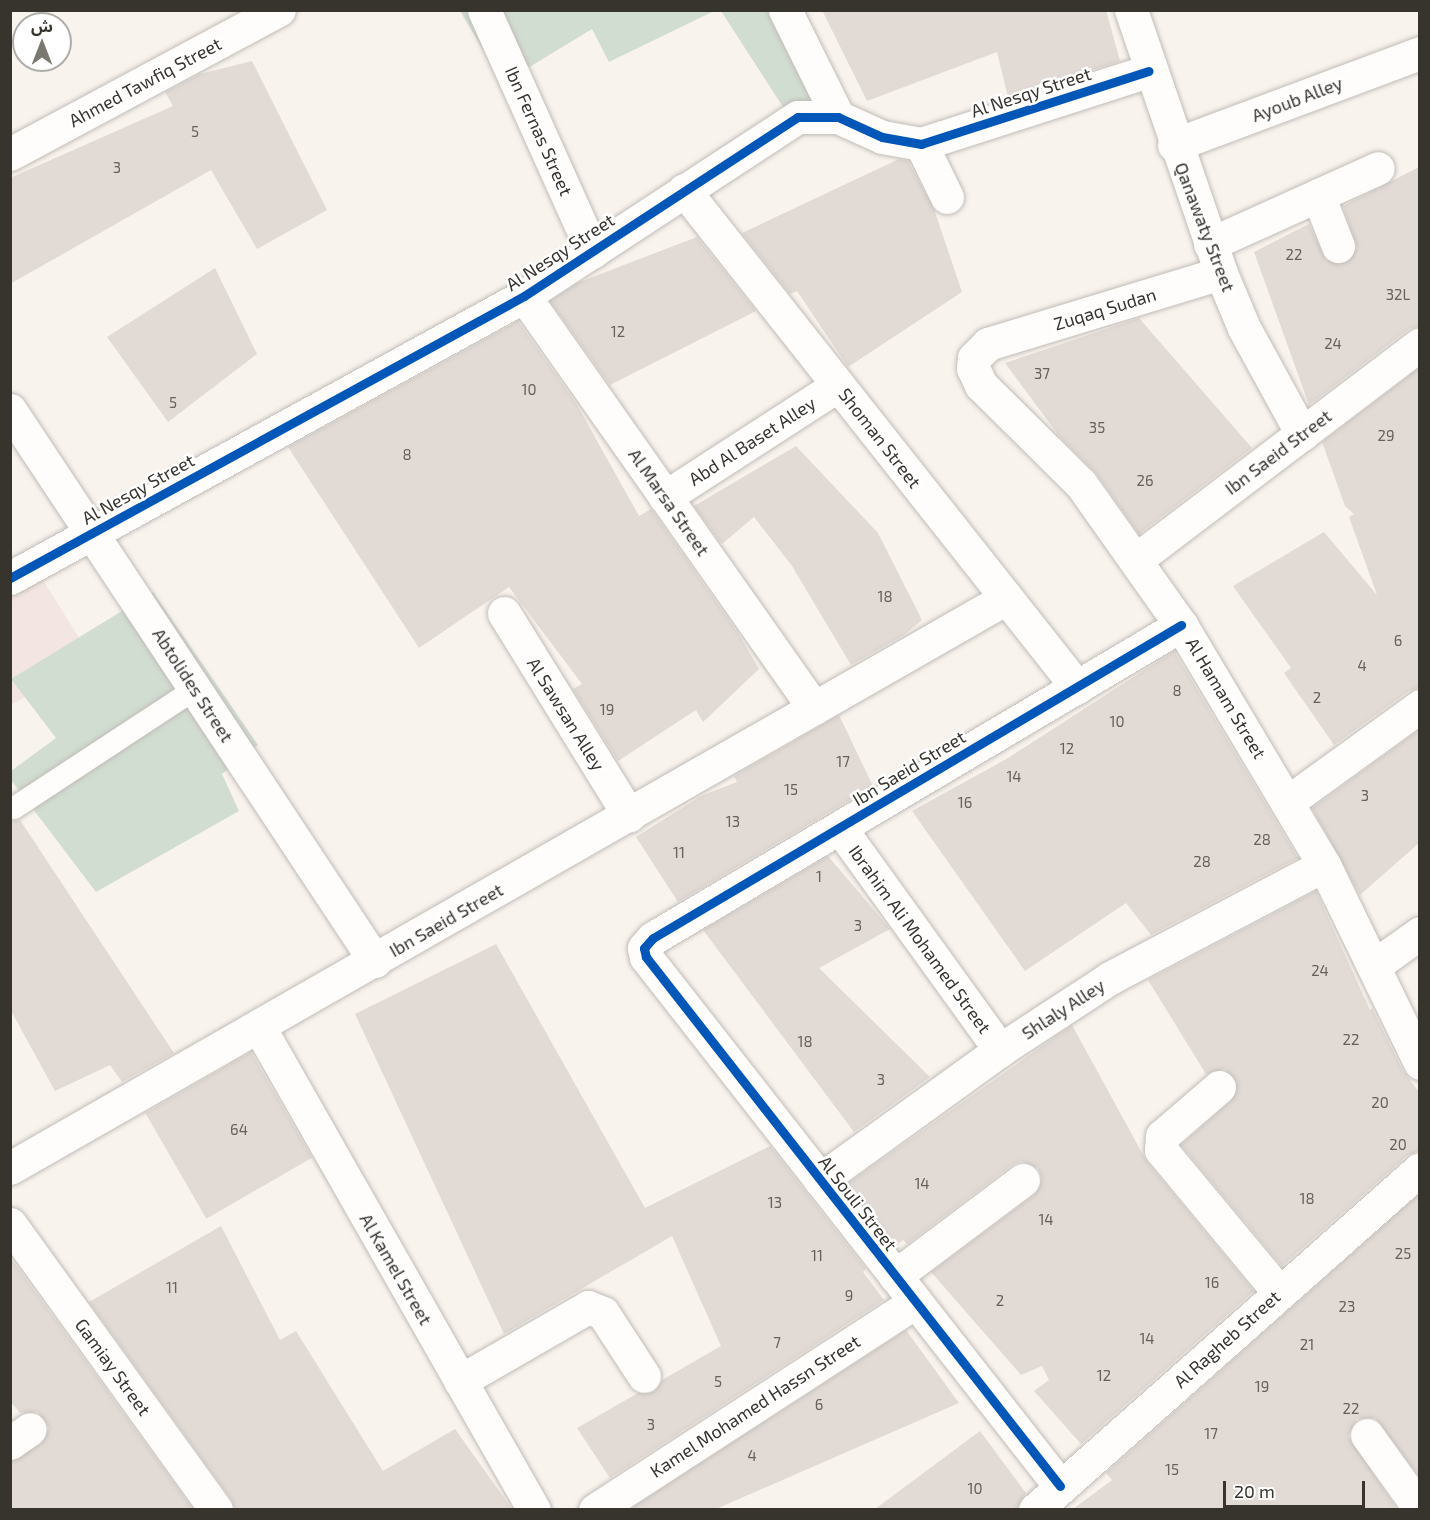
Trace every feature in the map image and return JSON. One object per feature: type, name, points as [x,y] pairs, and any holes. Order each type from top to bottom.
[{"type":"street","name":"Ahmed Tawfiq Street","points":[[10,154],[279,10]]},
{"type":"street","name":"Ibn Fernas Street","points":[[484,10],[593,252]]},
{"type":"street","points":[[784,10],[838,117]]},
{"type":"street","name":"Qanawaty Street","points":[[1131,10],[1149,71],[1215,259],[1244,328],[1302,434]]},
{"type":"street","name":"Ayoub Alley","points":[[1174,145],[1419,53]]},
{"type":"street","name":"Al Nesqy Street","points":[[10,578],[524,296],[785,123],[810,115],[838,117],[882,137],[921,144],[1149,71]]},
{"type":"street","points":[[921,144],[948,197]]},
{"type":"street","name":"Zuqaq Sudan","points":[[988,344],[1215,259],[1318,195],[1378,168]]},
{"type":"street","name":"Shoman Street","points":[[684,190],[1077,687]]},
{"type":"street","points":[[1318,195],[1338,246]]},
{"type":"street","name":"Al Marsa Street","points":[[524,296],[814,708]]},
{"type":"street","name":"Al Hamam Street","points":[[988,344],[974,358],[973,368],[981,385],[1081,484],[1137,559],[1181,625],[1289,801],[1324,865],[1375,964],[1419,1063]]},
{"type":"street","name":"Ibn Saeid Street","points":[[1137,559],[1419,344]]},
{"type":"street","name":"Abd Al Baset Alley","points":[[665,497],[838,385]]},
{"type":"street","name":"Abtolides Street","points":[[10,410],[375,961]]},
{"type":"street","name":"Ibn Saeid Street","points":[[10,1168],[1006,598]]},
{"type":"street","name":"Al Sawsan Alley","points":[[504,613],[628,815]]},
{"type":"street","name":"Ibn Saeid Street","points":[[653,938],[1181,625]]},
{"type":"street","points":[[1289,801],[1419,706]]},
{"type":"street","name":"Ibrahim Ali Mohamed Street","points":[[840,828],[1000,1050]]},
{"type":"street","name":"Shlaly Alley","points":[[820,1180],[1000,1050],[1110,978],[1324,865]]},
{"type":"street","points":[[1375,964],[1419,933]]},
{"type":"street","name":"Al Souli Street","points":[[653,938],[644,948],[646,957],[1060,1486]]},
{"type":"street","name":"Al Kamel Street","points":[[259,1027],[534,1509]]},
{"type":"street","points":[[1219,1087],[1161,1136],[1161,1150],[1279,1292]]},
{"type":"street","name":"Al Ragheb Street","points":[[1035,1509],[1419,1169]]},
{"type":"street","points":[[895,1276],[1023,1180]]},
{"type":"street","name":"Gamiay Street","points":[[10,1224],[216,1509]]},
{"type":"street","name":"Kamel Mohamed Hassn Street","points":[[595,1509],[915,1302]]},
{"type":"street","points":[[460,1381],[588,1307],[603,1313],[644,1376]]},
{"type":"street","points":[[1367,1435],[1419,1509]]},
{"type":"lane","points":[[14,808],[195,688]]},
{"type":"shaded area","points":[[460,11],[714,11],[609,62],[592,29],[503,83]]},
{"type":"shaded area","points":[[721,11],[789,11],[828,94],[785,110]]},
{"type":"shaded area","points":[[39,574],[93,660],[11,705],[11,590]]},
{"type":"shaded area","points":[[153,592],[258,745],[222,774],[239,811],[96,892],[11,780],[11,771],[56,738],[11,679]]},
{"type":"building","points":[[822,10],[1106,10],[1120,61],[1008,97],[997,52],[867,101]]},
{"type":"building","points":[[252,61],[327,210],[257,249],[211,170],[10,284],[10,178],[173,106],[165,92],[200,74]]},
{"type":"building","points":[[899,159],[908,161],[934,209],[962,292],[848,367],[797,291],[790,294],[742,233]]},
{"type":"building","points":[[1419,167],[1419,326],[1409,329],[1309,405],[1254,252],[1309,224],[1326,260],[1345,263],[1357,248],[1343,206]]},
{"type":"building","points":[[697,237],[756,311],[610,385],[550,301],[577,283]]},
{"type":"building","points":[[215,268],[257,354],[168,422],[107,337]]},
{"type":"building","points":[[1139,318],[1252,448],[1139,534],[1096,473],[1059,436],[1005,363]]},
{"type":"building","points":[[518,321],[576,403],[639,516],[651,509],[738,633],[759,669],[703,722],[696,710],[618,761],[573,689],[582,684],[509,587],[419,648],[288,447]]},
{"type":"building","points":[[1419,368],[1419,688],[1409,691],[1334,745],[1284,673],[1291,668],[1233,586],[1324,532],[1377,595],[1349,517],[1354,514],[1345,506],[1322,442]]},
{"type":"building","points":[[796,446],[878,533],[922,620],[904,635],[851,665],[792,566],[754,517],[722,544],[694,506]]},
{"type":"building","points":[[1174,651],[1298,858],[1151,935],[1126,903],[1025,971],[912,811],[1008,758]]},
{"type":"building","points":[[839,715],[873,786],[678,902],[636,837],[701,796],[737,782],[734,776]]},
{"type":"building","points":[[1419,730],[1419,843],[1360,895],[1312,808]]},
{"type":"building","points":[[20,820],[174,1053],[122,1082],[110,1065],[55,1091],[10,1009],[10,821]]},
{"type":"building","points":[[828,856],[890,929],[819,968],[930,1077],[854,1132],[703,930]]},
{"type":"building","points":[[1316,891],[1370,1010],[1372,1008],[1403,1071],[1419,1092],[1419,1151],[1408,1155],[1282,1266],[1181,1145],[1231,1101],[1237,1083],[1225,1069],[1206,1074],[1148,980]]},
{"type":"building","points":[[496,944],[645,1208],[770,1146],[866,1269],[863,1272],[884,1300],[610,1478],[577,1428],[638,1393],[654,1392],[662,1380],[721,1346],[672,1236],[504,1334],[355,1014]]},
{"type":"building","points":[[1072,1025],[1147,1162],[1254,1291],[1081,1444],[1034,1391],[1049,1380],[1042,1366],[1021,1375],[931,1272],[1034,1195],[1042,1178],[1038,1168],[1021,1161],[1012,1165],[907,1244],[903,1240],[896,1246],[847,1184]]},
{"type":"building","points":[[251,1052],[312,1158],[206,1219],[145,1113]]},
{"type":"building","points":[[1419,1194],[1419,1476],[1375,1418],[1357,1419],[1348,1436],[1397,1509],[1073,1509],[1112,1480],[1106,1473]]},
{"type":"building","points":[[221,1226],[280,1340],[296,1331],[383,1471],[455,1429],[512,1509],[235,1509],[231,1499],[89,1302]]},
{"type":"building","points":[[10,1257],[193,1509],[10,1509],[10,1462],[41,1444],[49,1428],[38,1412],[20,1413],[10,1401]]},
{"type":"building","points":[[906,1330],[959,1403],[716,1509],[630,1509]]},
{"type":"building","points":[[980,1431],[1026,1493],[1017,1509],[875,1509]]},
{"type":"cycle path","points":[[10,578],[524,296],[798,117],[838,117],[882,137],[921,144],[1149,71]]},
{"type":"cycle path","points":[[1060,1486],[646,957],[644,948],[653,938],[1181,625]]}]
